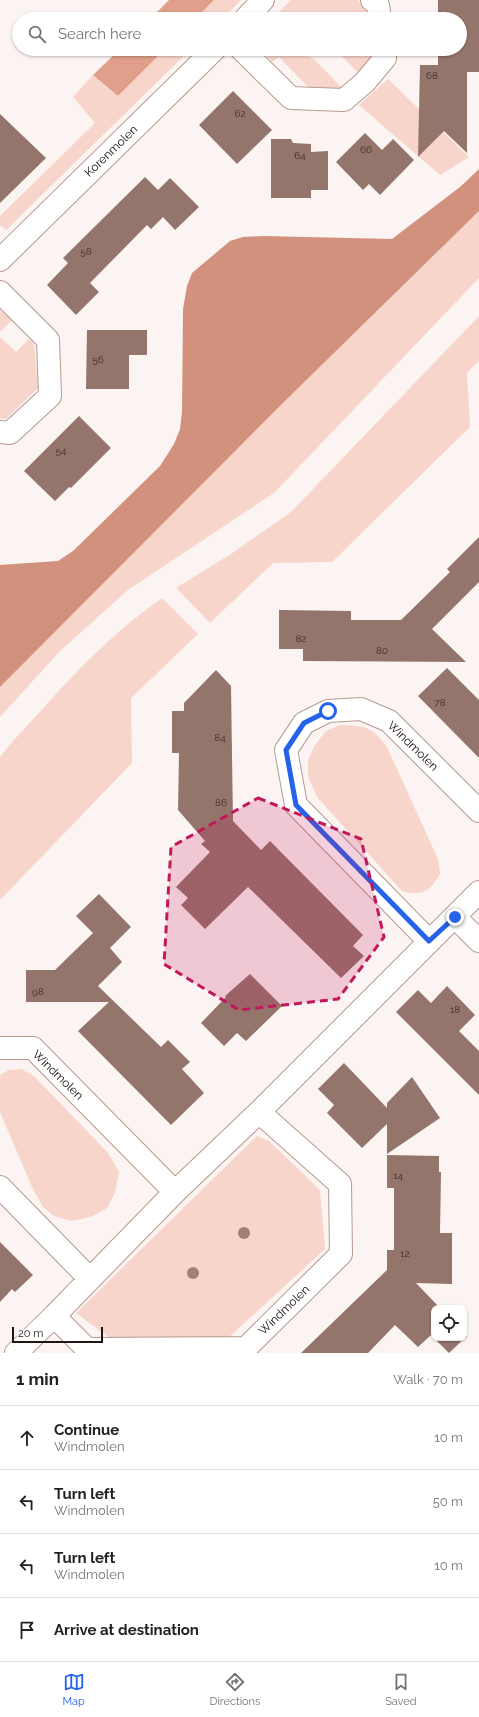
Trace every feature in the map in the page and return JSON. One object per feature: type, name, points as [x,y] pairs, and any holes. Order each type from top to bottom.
[{"type":"street","points":[[252,12],[263,0]]},
{"type":"street","points":[[372,0],[378,6],[379,12]]},
{"type":"street","name":"Korenmolen","points":[[2,254],[208,56]]},
{"type":"street","points":[[248,56],[291,98],[344,100],[365,82],[385,58],[385,56]]},
{"type":"street","points":[[0,292],[48,340],[50,396],[10,433],[0,432]]},
{"type":"street","name":"Windmolen","points":[[429,941],[296,805],[286,750],[304,723],[328,711],[361,709],[389,721],[479,811]]},
{"type":"street","points":[[16,1353],[175,1192],[259,1112],[479,892]]},
{"type":"street","points":[[455,917],[479,941]]},
{"type":"street","name":"Windmolen","points":[[0,1048],[33,1048],[175,1192]]},
{"type":"street","name":"Windmolen","points":[[54,1316],[87,1349],[246,1348],[341,1254],[340,1184],[259,1112]]},
{"type":"street","points":[[0,1187],[90,1279]]},
{"type":"highlighted area","points":[[258,798],[361,839],[384,937],[338,999],[239,1010],[164,964],[171,847]]},
{"type":"shaded area","points":[[169,0],[214,0],[202,12],[157,12]]},
{"type":"shaded area","points":[[214,0],[241,0],[229,12],[202,12]]},
{"type":"shaded area","points":[[291,0],[358,0],[370,12],[279,12]]},
{"type":"shaded area","points":[[113,56],[158,56],[118,96],[93,75]]},
{"type":"shaded area","points":[[158,56],[184,56],[6,230],[0,225],[0,216],[95,123],[73,97],[93,75],[118,96]]},
{"type":"shaded area","points":[[266,56],[308,56],[314,59],[341,87],[340,90],[308,87],[279,57],[272,62]]},
{"type":"shaded area","points":[[342,56],[374,56],[358,73]]},
{"type":"shaded area","points":[[388,79],[469,157],[440,175],[359,105]]},
{"type":"shaded area","points":[[479,169],[479,211],[288,398],[0,687],[0,565],[58,561],[73,551],[160,466],[174,444],[180,429],[182,412],[183,309],[187,286],[192,273],[230,241],[243,237],[263,236],[392,239],[460,187]]},
{"type":"shaded area","points":[[479,211],[479,278],[274,493],[128,590],[60,651],[0,717],[0,687],[288,398]]},
{"type":"shaded area","points":[[0,310],[12,320],[0,332]]},
{"type":"shaded area","points":[[479,316],[479,361],[467,373],[470,427],[332,562],[273,563],[210,623],[176,588],[231,554],[291,512]]},
{"type":"shaded area","points":[[0,337],[16,352],[29,339],[34,344],[38,388],[6,419],[0,418]]},
{"type":"shaded area","points":[[162,598],[198,634],[131,698],[132,763],[0,900],[0,757],[53,697],[97,652],[145,610]]},
{"type":"shaded area","points":[[340,725],[367,728],[377,735],[387,747],[438,859],[440,874],[433,885],[425,891],[420,893],[409,893],[402,891],[317,797],[308,777],[308,760],[315,745],[326,731]]},
{"type":"shaded area","points":[[21,1069],[34,1076],[108,1153],[119,1172],[115,1193],[107,1208],[91,1217],[71,1221],[54,1216],[43,1207],[32,1187],[0,1112],[0,1075],[9,1070]]},
{"type":"shaded area","points":[[257,1136],[269,1141],[320,1190],[325,1249],[226,1340],[111,1339],[76,1313]]},
{"type":"building","points":[[438,0],[479,0],[479,72],[467,72],[467,153],[444,131],[418,157],[420,65],[438,65],[438,56],[467,56],[467,12],[438,12]]},
{"type":"building","points":[[233,91],[272,130],[237,164],[199,125]]},
{"type":"building","points":[[0,114],[46,158],[0,203]]},
{"type":"building","points":[[365,133],[382,150],[393,139],[414,160],[380,195],[369,184],[363,190],[336,162]]},
{"type":"building","points":[[271,139],[291,139],[293,143],[311,144],[311,152],[328,151],[328,190],[311,190],[311,198],[271,198]]},
{"type":"building","points":[[145,177],[158,190],[170,178],[199,207],[175,230],[163,217],[151,229],[147,225],[90,283],[99,292],[76,315],[47,285],[68,263],[63,258]]},
{"type":"building","points":[[87,330],[147,330],[147,355],[129,355],[129,389],[86,389]]},
{"type":"building","points":[[79,416],[111,448],[71,488],[69,487],[55,501],[24,471]]},
{"type":"building","points":[[479,537],[479,582],[432,629],[466,662],[303,661],[303,649],[279,649],[279,610],[351,611],[351,620],[401,620],[450,572],[447,569]]},
{"type":"building","points":[[447,668],[479,700],[479,758],[418,696]]},
{"type":"building","points":[[216,670],[231,686],[233,821],[261,850],[270,841],[363,935],[353,946],[364,956],[341,978],[248,887],[205,929],[181,905],[188,898],[176,887],[210,852],[201,844],[205,841],[178,810],[179,753],[172,753],[172,711],[184,711],[184,703]]},
{"type":"building","points":[[99,894],[131,927],[110,948],[122,962],[98,986],[161,1047],[168,1040],[190,1062],[182,1069],[204,1093],[171,1125],[78,1031],[109,1002],[26,1002],[26,970],[55,970],[93,933],[76,916]]},
{"type":"building","points":[[250,974],[282,1006],[246,1041],[237,1033],[224,1046],[201,1023],[226,997],[225,996]]},
{"type":"building","points":[[447,986],[475,1015],[459,1031],[479,1051],[479,1095],[396,1012],[418,990],[431,1003]]},
{"type":"building","points":[[344,1063],[387,1108],[387,1103],[412,1077],[440,1118],[387,1154],[387,1124],[362,1148],[327,1113],[334,1105],[318,1089]]},
{"type":"building","points":[[387,1155],[439,1156],[439,1172],[441,1172],[440,1233],[452,1233],[452,1284],[416,1283],[437,1305],[431,1305],[431,1335],[418,1347],[395,1325],[368,1353],[301,1353],[387,1270],[387,1250],[394,1250],[394,1188],[387,1188]]},
{"type":"building","points":[[0,1242],[33,1275],[15,1292],[12,1289],[0,1302]]},
{"type":"building","points":[[437,1341],[462,1341],[449,1353]]},
{"type":"route","points":[[328,711],[304,723],[286,750],[296,805],[429,941],[455,917]]}]
